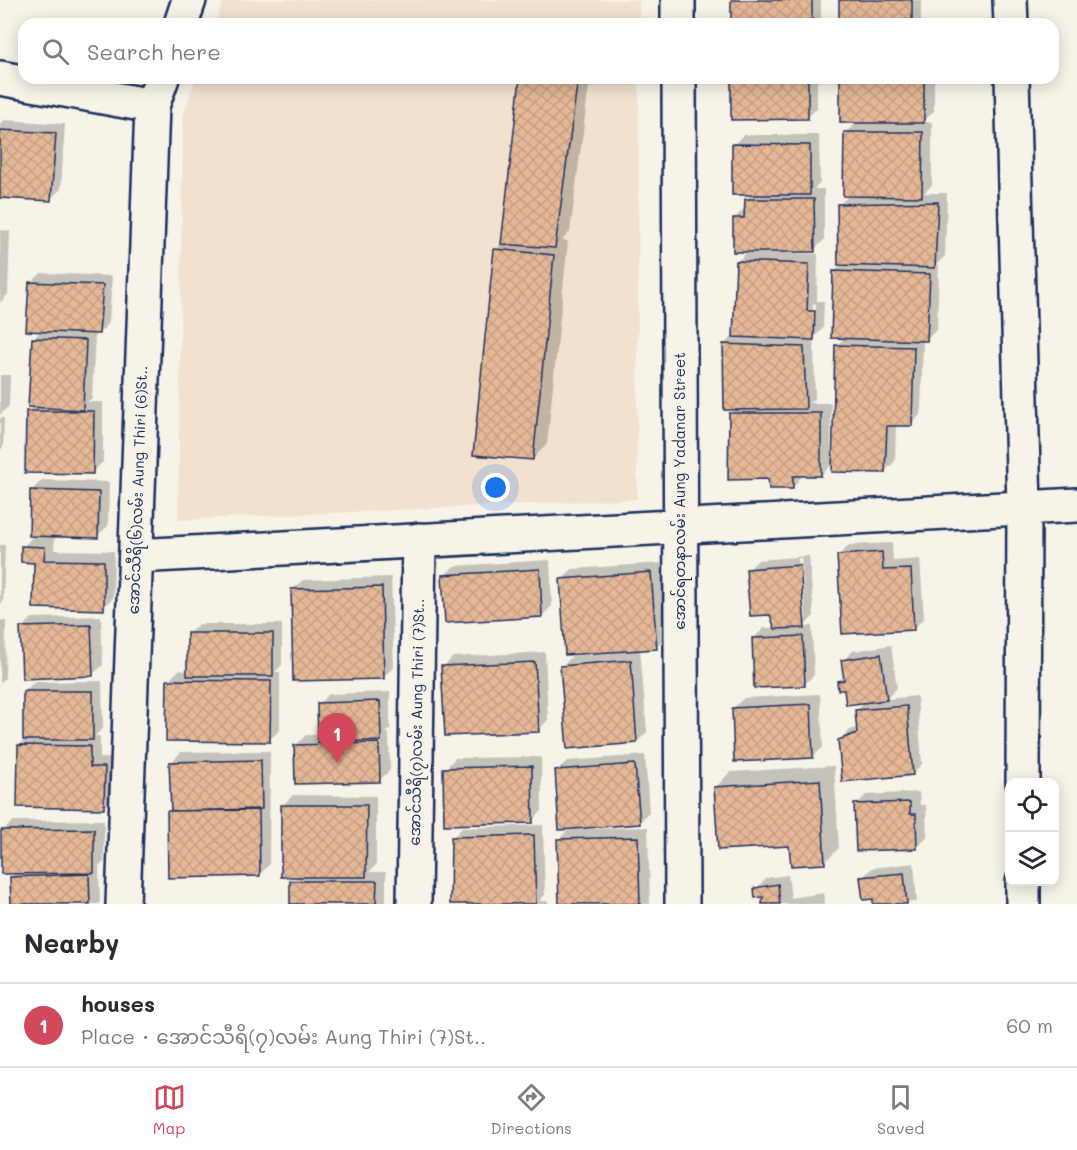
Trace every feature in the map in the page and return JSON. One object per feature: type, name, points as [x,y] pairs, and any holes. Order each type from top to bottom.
[{"type":"street","points":[[183,18],[189,0]]},
{"type":"street","points":[[678,0],[678,18]]},
{"type":"street","points":[[1010,0],[1011,18]]},
{"type":"street","points":[[0,78],[18,80]]},
{"type":"street","points":[[67,84],[157,92]]},
{"type":"street","name":"အောင်ရတနာလမ်း Aung Yadanar Street","points":[[679,84],[682,904]]},
{"type":"street","points":[[1012,84],[1024,506],[1023,778]]},
{"type":"street","name":"အောင်သီရိ(၆)လမ်း Aung Thiri (6)St..","points":[[123,904],[157,92]]},
{"type":"street","points":[[136,556],[1024,506],[1077,505]]},
{"type":"street","name":"အောင်သီရိ(၇)လမ်း Aung Thiri (7)St..","points":[[414,904],[419,540]]},
{"type":"street","points":[[1023,886],[1023,904]]},
{"type":"shaded area","points":[[224,0],[639,0],[639,18],[217,18]]},
{"type":"shaded area","points":[[194,84],[639,84],[637,499],[178,520],[183,116]]},
{"type":"building","points":[[731,0],[812,0],[812,18],[731,18]]},
{"type":"building","points":[[839,0],[912,0],[912,18],[839,18]]},
{"type":"building","points":[[519,84],[577,84],[555,248],[501,244]]},
{"type":"building","points":[[731,84],[808,84],[808,119],[731,120]]},
{"type":"building","points":[[840,84],[924,84],[924,123],[840,123]]},
{"type":"building","points":[[0,130],[56,133],[51,201],[0,198]]},
{"type":"building","points":[[844,132],[923,132],[922,197],[843,196]]},
{"type":"building","points":[[732,144],[810,145],[810,195],[732,195]]},
{"type":"building","points":[[745,199],[814,199],[815,252],[733,252],[733,218],[744,218]]},
{"type":"building","points":[[938,202],[935,268],[838,265],[837,204]]},
{"type":"building","points":[[494,249],[554,255],[533,460],[473,455]]},
{"type":"building","points":[[736,261],[809,264],[807,311],[815,311],[814,340],[733,337]]},
{"type":"building","points":[[833,271],[930,274],[927,341],[831,338]]},
{"type":"building","points":[[29,282],[103,285],[99,334],[26,331]]},
{"type":"building","points":[[32,338],[86,340],[83,410],[28,407]]},
{"type":"building","points":[[723,344],[804,347],[806,409],[724,410]]},
{"type":"building","points":[[835,345],[914,347],[912,426],[887,426],[885,473],[832,472]]},
{"type":"building","points":[[26,411],[94,411],[93,474],[25,473]]},
{"type":"building","points":[[729,413],[821,413],[821,476],[793,476],[793,489],[769,489],[768,479],[728,480]]},
{"type":"building","points":[[30,490],[99,492],[98,538],[29,536]]},
{"type":"building","points":[[21,546],[45,547],[44,560],[104,561],[104,610],[33,608],[34,563],[21,562]]},
{"type":"building","points":[[882,552],[883,570],[911,569],[914,630],[842,634],[837,555]]},
{"type":"building","points":[[800,565],[805,628],[775,629],[770,615],[750,616],[746,569]]},
{"type":"building","points":[[540,569],[542,617],[445,623],[442,575]]},
{"type":"building","points":[[651,572],[657,649],[565,655],[560,579]]},
{"type":"building","points":[[382,587],[384,679],[293,681],[291,589]]},
{"type":"building","points":[[91,625],[93,676],[22,679],[20,627]]},
{"type":"building","points":[[187,633],[273,633],[273,676],[187,676]]},
{"type":"building","points":[[803,636],[805,686],[754,688],[752,638]]},
{"type":"building","points":[[881,654],[887,700],[846,705],[844,690],[838,690],[837,681],[844,680],[841,660]]},
{"type":"building","points":[[631,660],[637,743],[567,749],[560,666]]},
{"type":"building","points":[[535,662],[539,732],[445,736],[441,666]]},
{"type":"building","points":[[167,680],[271,681],[270,742],[166,741]]},
{"type":"building","points":[[23,691],[93,691],[93,740],[23,740]]},
{"type":"building","points":[[380,701],[381,741],[318,742],[317,703]]},
{"type":"building","points":[[811,704],[813,758],[734,762],[732,708]]},
{"type":"building","points":[[907,706],[913,775],[842,782],[838,740],[857,733],[855,710]]},
{"type":"building","points":[[379,743],[380,782],[295,784],[294,745]]},
{"type":"building","points":[[18,745],[90,746],[90,767],[105,767],[104,809],[17,807]]},
{"type":"building","points":[[261,760],[262,809],[171,811],[169,762]]},
{"type":"building","points":[[635,764],[640,824],[559,830],[555,770]]},
{"type":"building","points":[[532,766],[533,823],[444,825],[443,768]]},
{"type":"building","points":[[820,780],[825,864],[791,866],[789,846],[718,850],[714,787]]},
{"type":"building","points":[[910,802],[910,814],[916,814],[917,849],[856,851],[854,804]]},
{"type":"building","points":[[281,805],[367,805],[366,877],[281,877]]},
{"type":"building","points":[[259,810],[260,876],[168,878],[167,811]]},
{"type":"building","points":[[94,829],[94,873],[1,874],[1,830]]},
{"type":"building","points":[[534,835],[536,904],[450,904],[451,837]]},
{"type":"building","points":[[638,837],[640,904],[559,904],[557,839]]},
{"type":"building","points":[[904,873],[907,904],[873,904],[873,899],[863,900],[860,877]]},
{"type":"building","points":[[89,874],[90,904],[11,904],[10,877]]},
{"type":"building","points":[[290,881],[377,881],[376,904],[290,904]]},
{"type":"building","points":[[778,884],[780,904],[762,904],[763,897],[755,898],[754,888]]},
{"type":"place","name":"houses","points":[[337,763]]}]
